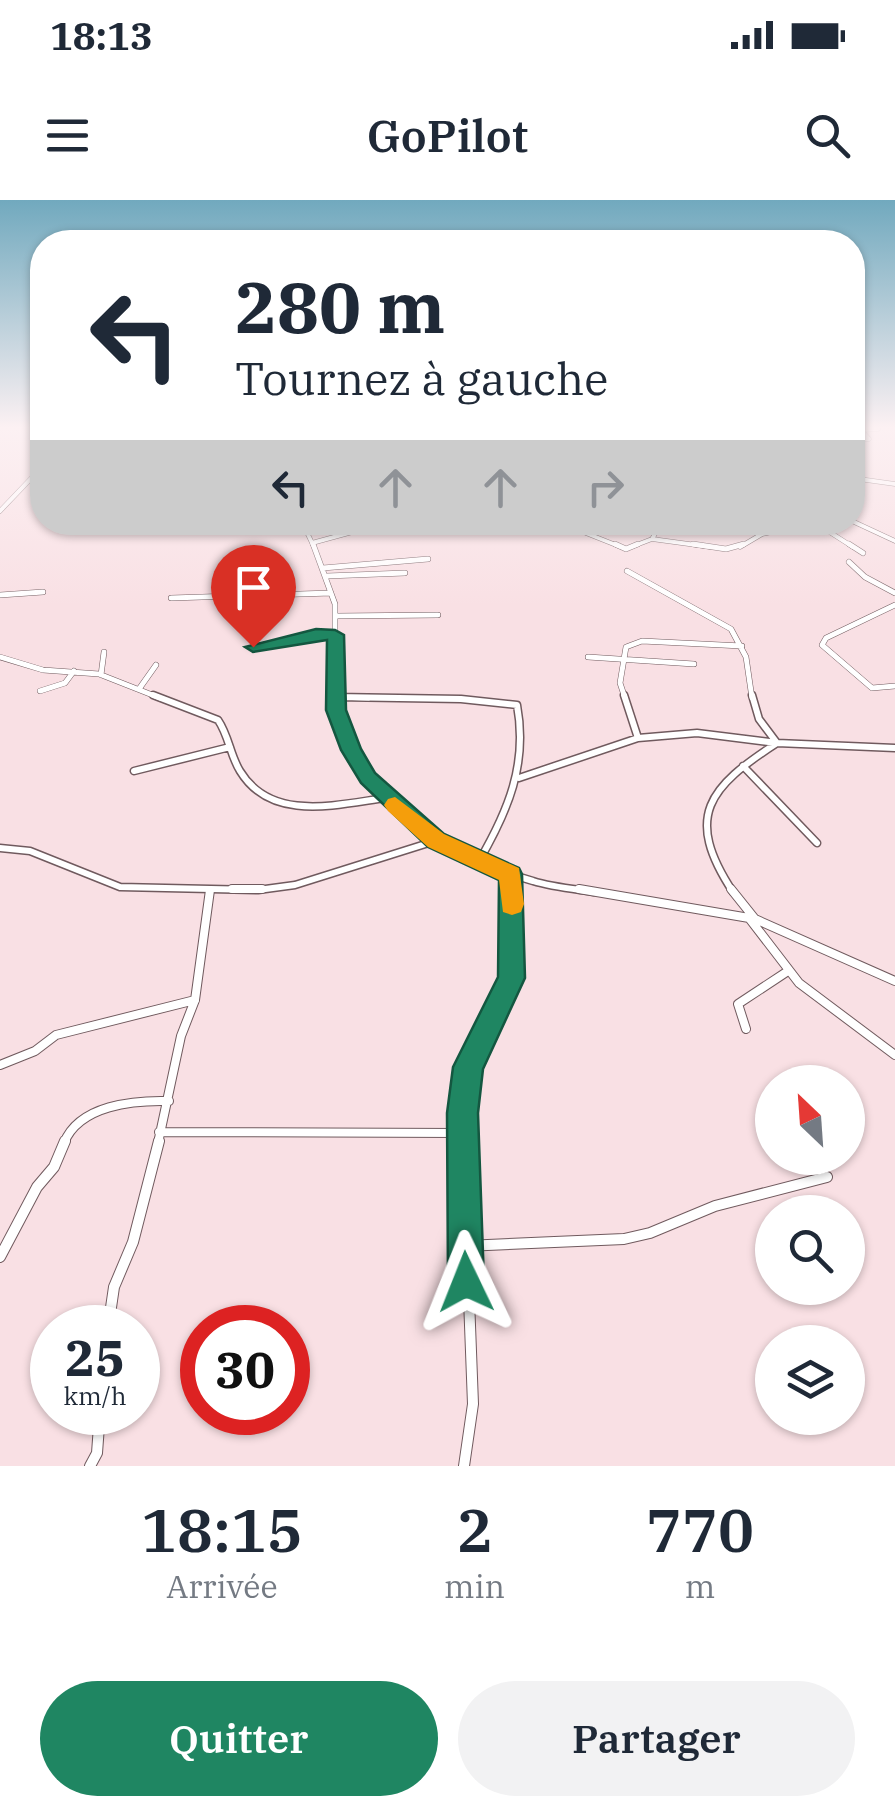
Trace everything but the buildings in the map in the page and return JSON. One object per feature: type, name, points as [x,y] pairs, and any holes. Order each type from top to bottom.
[{"type":"street","points":[[0,511],[22,488]]},
{"type":"street","points":[[865,526],[895,541]]},
{"type":"street","points":[[308,535],[327,576],[338,616],[336,710],[351,750],[368,778],[436,840],[510,874],[612,896],[751,918],[895,981]]},
{"type":"street","points":[[312,542],[339,535]]},
{"type":"street","points":[[591,535],[626,549],[652,540],[738,548],[761,535]]},
{"type":"street","points":[[652,540],[655,535]]},
{"type":"street","points":[[836,535],[863,553]]},
{"type":"street","points":[[323,568],[428,558]]},
{"type":"street","points":[[850,562],[864,577],[895,592]]},
{"type":"street","points":[[627,572],[646,586],[692,604],[734,633],[743,646],[755,711],[777,743]]},
{"type":"street","points":[[327,576],[405,573]]},
{"type":"street","points":[[0,595],[43,592]]},
{"type":"street","points":[[171,598],[331,594]]},
{"type":"street","points":[[895,606],[826,638],[822,645],[872,688],[895,686]]},
{"type":"street","points":[[338,616],[438,615]]},
{"type":"street","points":[[253,647],[316,634],[335,635]]},
{"type":"street","points":[[638,738],[620,683],[626,647],[642,641],[743,646]]},
{"type":"street","points":[[101,675],[104,652]]},
{"type":"street","points":[[0,656],[43,670],[101,675],[218,720],[242,774],[256,791],[284,806],[387,798]]},
{"type":"street","points":[[588,657],[694,664]]},
{"type":"street","points":[[139,689],[156,665]]},
{"type":"street","points":[[40,691],[65,683],[74,671]]},
{"type":"street","points":[[336,697],[514,702],[519,708],[519,778],[512,802],[478,861]]},
{"type":"street","points":[[519,778],[638,738],[706,733],[777,743],[895,748]]},
{"type":"street","points":[[777,743],[743,766],[712,797],[707,821],[718,872],[788,971],[849,1024],[895,1055]]},
{"type":"street","points":[[134,771],[230,747]]},
{"type":"street","points":[[743,766],[817,843]]},
{"type":"street","points":[[0,848],[44,855],[120,886],[210,890],[295,885],[436,840]]},
{"type":"street","points":[[464,1466],[473,1404],[462,1133],[468,1067],[512,978],[510,874]]},
{"type":"street","points":[[111,1305],[114,1287],[133,1242],[169,1101],[181,1036],[195,1000],[210,890]]},
{"type":"street","points":[[746,1028],[738,1004],[788,971]]},
{"type":"street","points":[[0,1065],[36,1051],[56,1036],[195,1000]]},
{"type":"street","points":[[0,1257],[37,1187],[54,1168],[67,1135],[84,1118],[136,1100],[169,1101]]},
{"type":"street","points":[[158,1132],[368,1129],[462,1133]]},
{"type":"street","points":[[464,1246],[624,1240],[650,1234],[715,1206],[827,1177]]},
{"type":"street","points":[[90,1466],[97,1453],[98,1435]]},
{"type":"slow traffic","points":[[395,805],[436,840],[510,874],[512,904]]},
{"type":"route","points":[[253,647],[316,634],[335,635],[336,710],[351,750],[368,778],[436,840],[510,874],[512,978],[468,1067],[462,1113],[466,1282]]}]
